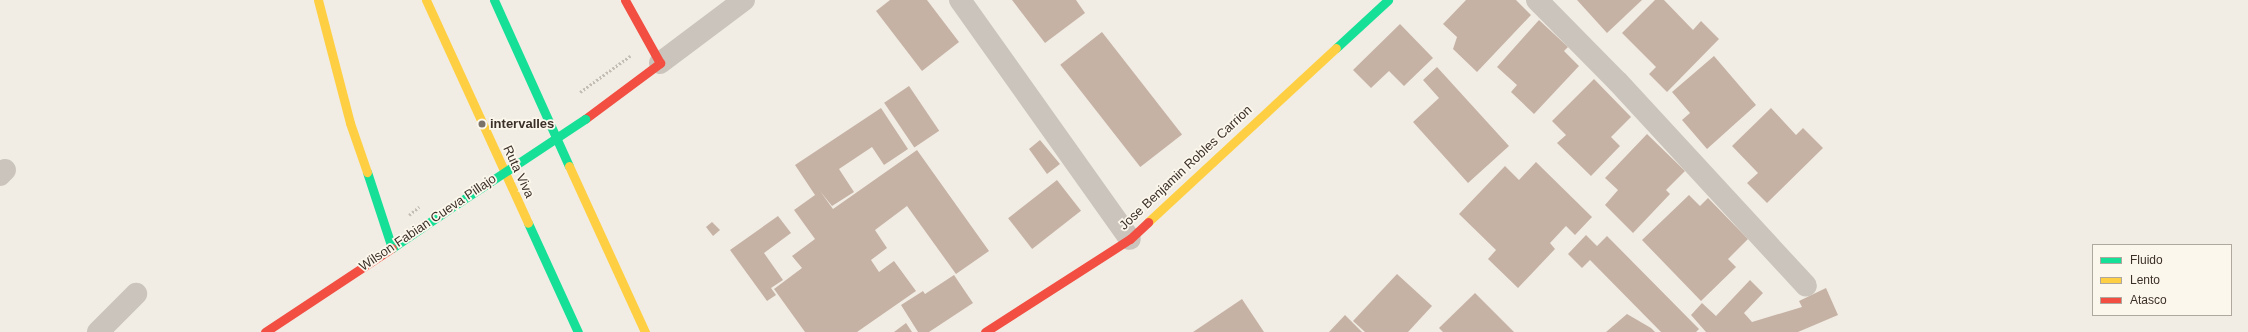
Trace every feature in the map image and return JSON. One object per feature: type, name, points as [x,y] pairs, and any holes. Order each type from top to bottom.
[{"type":"main road","points":[[318,0],[350,123],[392,248]]},
{"type":"main road","name":"Ruta Viva","points":[[426,0],[578,332]]},
{"type":"main road","points":[[494,0],[645,332]]},
{"type":"main road","points":[[625,0],[660,63]]},
{"type":"main road","name":"Jose Benjamin Robles Carrion","points":[[985,332],[1130,238],[1388,0]]},
{"type":"main road","name":"Wilson Fabian Cueva Pillajo","points":[[265,332],[585,119],[660,63]]},
{"type":"street","name":"Wilson Fabian Cueva Pillajo","points":[[660,63],[744,0]]},
{"type":"street","points":[[960,0],[1130,238]]},
{"type":"street","points":[[1537,0],[1618,82],[1806,286]]},
{"type":"street","points":[[98,332],[136,294]]},
{"type":"building","points":[[890,0],[927,0],[959,42],[922,71],[876,11]]},
{"type":"building","points":[[1012,0],[1076,0],[1085,13],[1045,43]]},
{"type":"building","points":[[1466,0],[1516,0],[1531,15],[1477,72],[1453,49],[1457,37],[1443,24]]},
{"type":"building","points":[[1577,0],[1642,0],[1607,33]]},
{"type":"building","points":[[1655,0],[1664,0],[1693,30],[1701,21],[1719,39],[1667,92],[1649,74],[1656,67],[1622,33]]},
{"type":"building","points":[[1539,20],[1568,47],[1564,51],[1579,66],[1534,114],[1511,92],[1517,85],[1497,67]]},
{"type":"building","points":[[1400,24],[1433,58],[1404,86],[1389,71],[1371,88],[1353,70]]},
{"type":"building","points":[[1102,32],[1182,134],[1140,167],[1060,65]]},
{"type":"building","points":[[1714,56],[1756,105],[1707,149],[1682,120],[1690,113],[1672,92]]},
{"type":"building","points":[[1437,67],[1509,146],[1468,183],[1413,122],[1439,98],[1423,80]]},
{"type":"building","points":[[1594,79],[1631,117],[1611,137],[1620,146],[1591,176],[1557,143],[1566,135],[1552,121]]},
{"type":"building","points":[[909,86],[939,131],[914,148],[884,103]]},
{"type":"building","points":[[881,108],[908,149],[884,165],[872,147],[839,169],[854,192],[832,206],[820,191],[833,209],[917,150],[989,251],[956,274],[907,206],[875,230],[887,248],[871,260],[879,272],[894,261],[916,291],[857,332],[805,332],[774,289],[802,268],[792,256],[815,239],[794,210],[815,195],[795,165]]},
{"type":"building","points":[[1771,108],[1796,135],[1803,128],[1823,148],[1767,203],[1747,183],[1758,173],[1732,146]]},
{"type":"building","points":[[1647,134],[1685,171],[1666,190],[1670,194],[1633,233],[1605,205],[1618,190],[1605,178]]},
{"type":"building","points":[[1040,140],[1060,164],[1047,174],[1029,149]]},
{"type":"building","points":[[1536,162],[1592,217],[1575,235],[1566,226],[1550,243],[1555,249],[1518,288],[1488,259],[1496,250],[1459,214],[1505,166],[1519,180]]},
{"type":"building","points":[[1057,180],[1081,211],[1032,249],[1008,218]]},
{"type":"building","points":[[1689,195],[1700,206],[1708,198],[1748,239],[1728,259],[1736,267],[1701,301],[1642,240]]},
{"type":"building","points":[[778,216],[791,233],[764,253],[783,280],[771,288],[776,295],[767,301],[730,250]]},
{"type":"building","points":[[712,222],[720,230],[713,236],[706,227]]},
{"type":"building","points":[[1586,235],[1597,246],[1607,236],[1699,329],[1696,332],[1661,332],[1590,260],[1582,268],[1568,254]]},
{"type":"building","points":[[1397,274],[1432,306],[1408,332],[1365,332],[1353,321]]},
{"type":"building","points":[[954,275],[973,303],[929,332],[918,332],[901,305],[923,291],[925,294]]},
{"type":"building","points":[[1750,280],[1763,293],[1744,313],[1752,322],[1802,307],[1799,301],[1826,288],[1838,315],[1798,332],[1706,332],[1691,315],[1702,303],[1716,316]]},
{"type":"building","points":[[1475,293],[1514,332],[1443,332],[1439,328]]},
{"type":"building","points":[[1242,299],[1264,332],[1193,332]]},
{"type":"building","points":[[1627,314],[1651,328],[1655,332],[1606,332]]},
{"type":"building","points":[[1345,315],[1362,332],[1329,332]]},
{"type":"building","points":[[906,323],[912,332],[894,332]]},
{"type":"traffic: fast","points":[[494,0],[569,166]]},
{"type":"traffic: fast","points":[[1336,48],[1388,0]]},
{"type":"traffic: fast","points":[[446,211],[585,119]]},
{"type":"traffic: fast","points":[[367,172],[392,248],[446,211]]},
{"type":"traffic: fast","points":[[528,223],[578,332]]},
{"type":"traffic: slow","points":[[318,0],[350,123],[367,172]]},
{"type":"traffic: slow","points":[[426,0],[528,223]]},
{"type":"traffic: slow","points":[[1148,222],[1336,48]]},
{"type":"traffic: slow","points":[[569,166],[645,332]]},
{"type":"traffic: jam","points":[[585,119],[660,63],[625,0]]},
{"type":"traffic: jam","points":[[985,332],[1130,239],[1148,222]]},
{"type":"traffic: jam","points":[[265,332],[392,248]]},
{"type":"place","name":"intervalles","points":[[482,124]]}]
